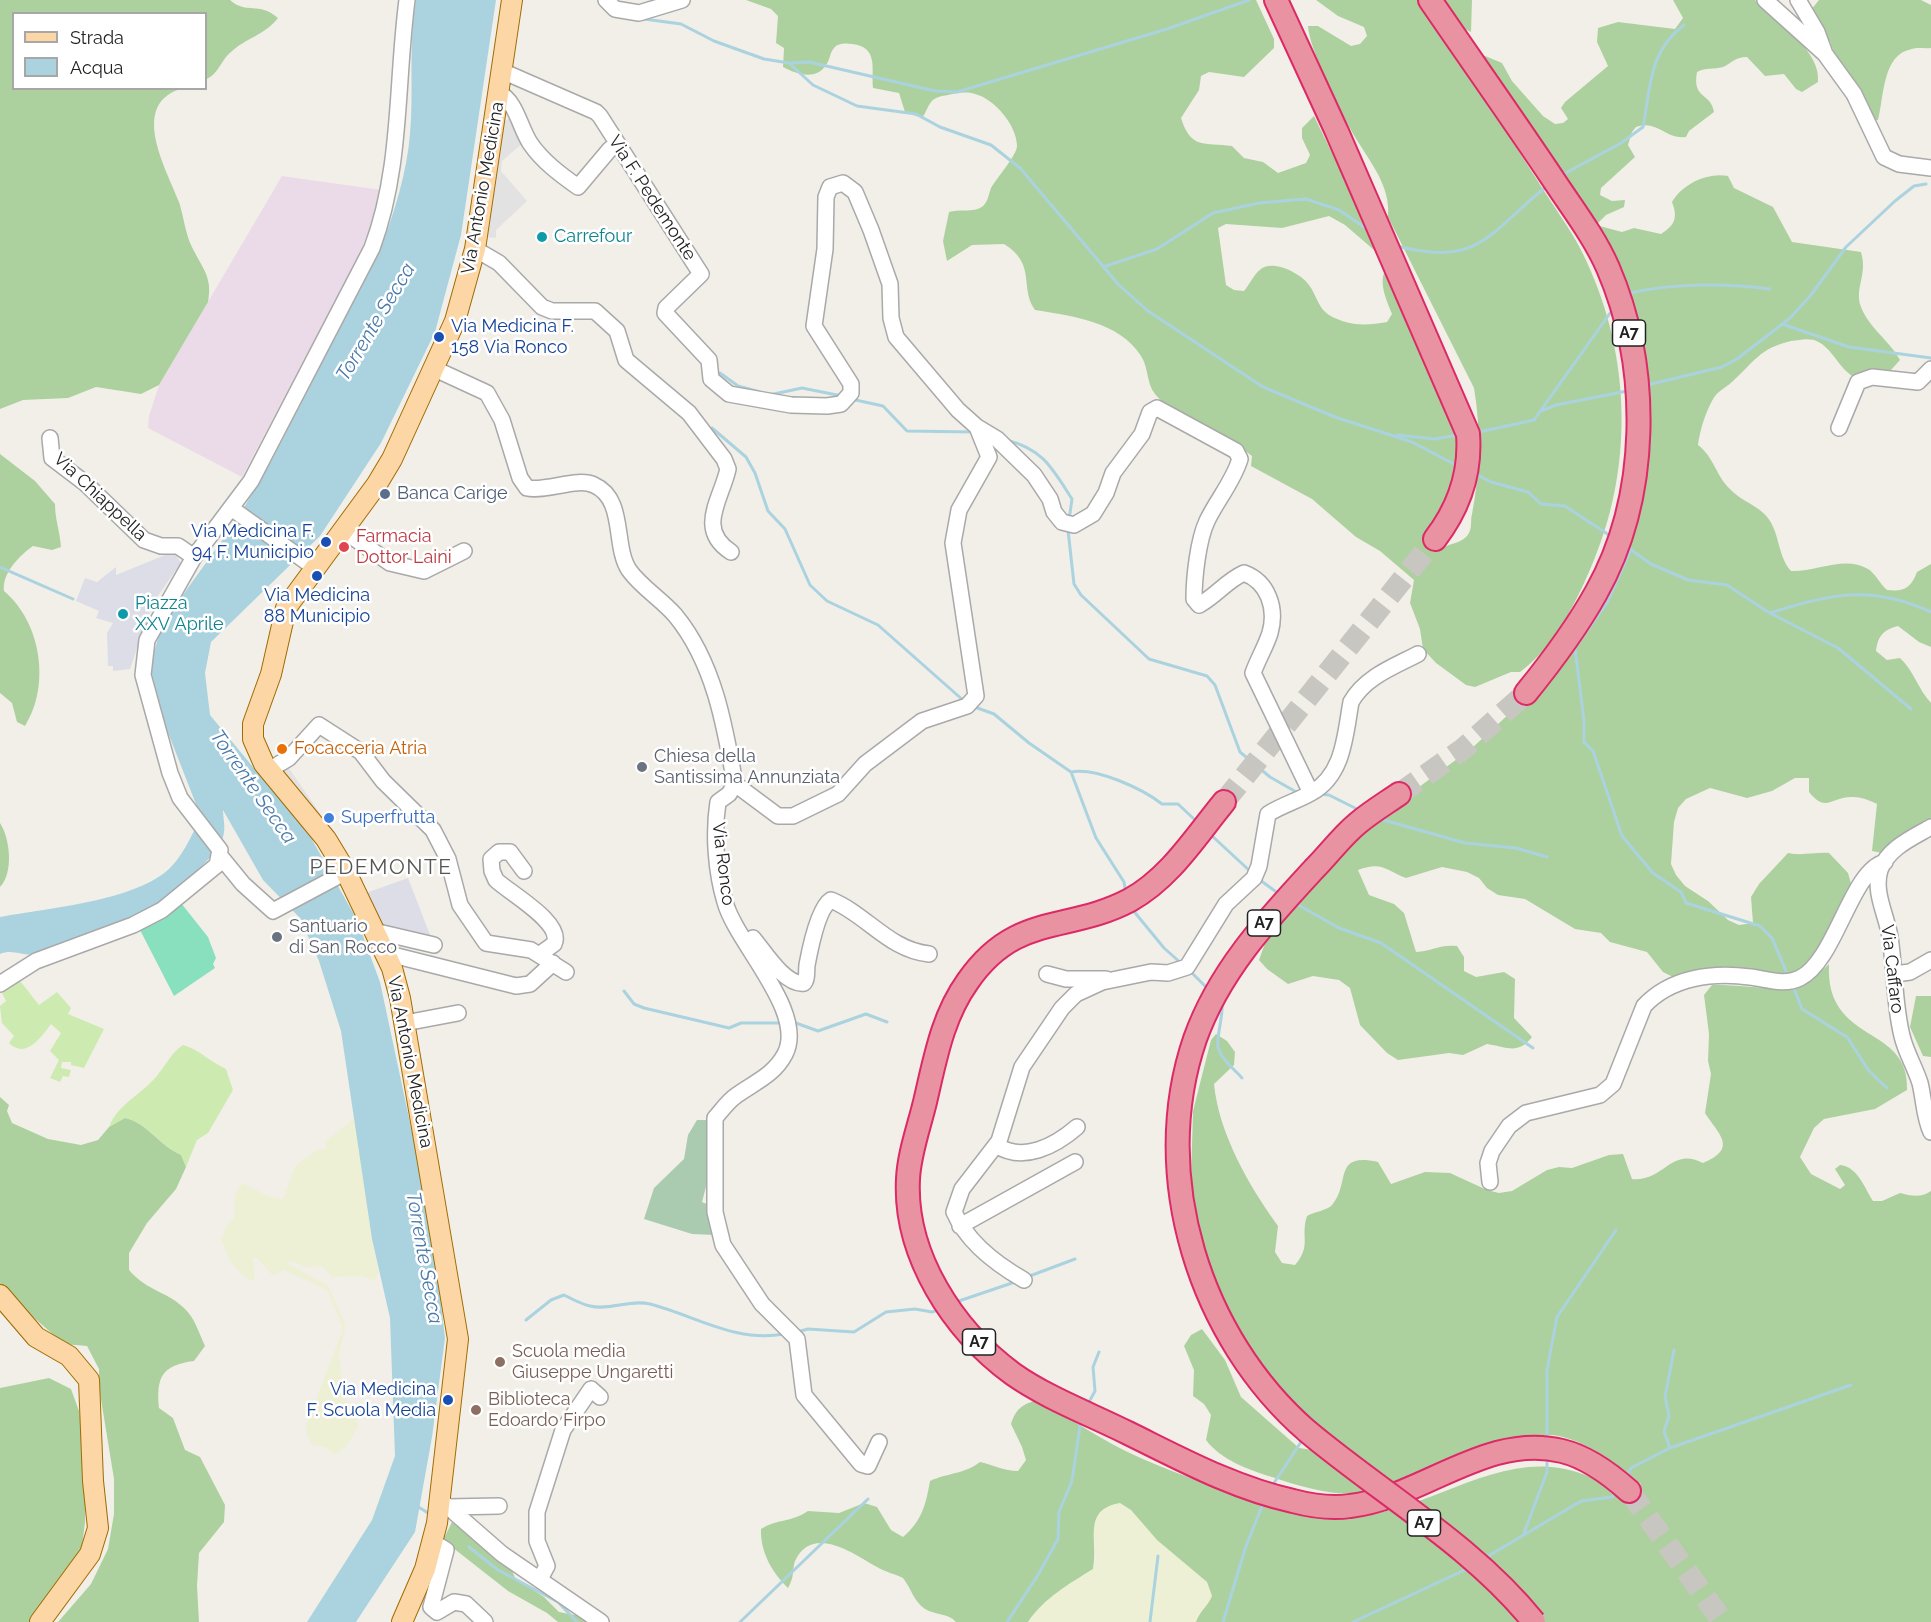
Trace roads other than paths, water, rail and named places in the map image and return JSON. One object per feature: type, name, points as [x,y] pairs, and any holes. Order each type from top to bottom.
[{"type":"highway","points":[[1276,0],[1337,132],[1468,434],[1467,461],[1457,504],[1435,539]]},
{"type":"highway","name":"A7","points":[[1430,0],[1595,242],[1623,308],[1638,394],[1638,443],[1628,510],[1614,556],[1597,592],[1568,641],[1526,693]]},
{"type":"highway","name":"A7","points":[[1399,794],[1358,823],[1256,933],[1218,991],[1195,1040],[1180,1120],[1181,1189],[1191,1249],[1222,1326],[1245,1363],[1278,1405],[1367,1480],[1479,1563],[1534,1622]]},
{"type":"highway","name":"A7","points":[[1224,802],[1173,864],[1150,887],[1111,908],[1039,927],[1011,940],[980,966],[958,997],[942,1031],[907,1182],[913,1231],[932,1282],[962,1323],[987,1351],[1015,1375],[1192,1464],[1266,1494],[1322,1507],[1351,1506],[1400,1493],[1486,1456],[1529,1448],[1565,1451],[1601,1469],[1629,1491]]},
{"type":"main road","name":"Via Antonio Medicina","points":[[402,1622],[425,1569],[444,1503],[458,1339],[405,1023],[395,978],[385,953],[326,839],[269,770],[253,739],[253,724],[271,674],[286,608],[310,564],[344,531],[392,459],[435,369],[454,321],[475,249],[512,0]]},
{"type":"main road","points":[[0,1295],[36,1337],[69,1356],[89,1380],[93,1481],[98,1528],[90,1554],[40,1622]]},
{"type":"street","points":[[343,873],[273,911],[243,884],[180,798],[170,773],[143,675],[142,661],[152,627],[194,557],[234,510],[251,481],[372,248],[380,227],[393,165],[407,0]]},
{"type":"street","points":[[606,0],[615,9],[639,13],[682,0]]},
{"type":"street","points":[[624,0],[639,7],[656,9]]},
{"type":"street","points":[[1765,0],[1825,54],[1854,94],[1884,157],[1899,164],[1930,168]]},
{"type":"street","points":[[1798,0],[1817,32],[1825,54]]},
{"type":"street","name":"Via F. Pedemonte","points":[[502,71],[596,112],[600,116],[701,274],[666,308],[665,313],[709,360],[711,379],[729,394],[791,405],[827,406],[841,404],[851,393],[851,384],[814,326],[825,249],[826,197],[830,187],[843,183],[855,192],[890,284],[891,318],[896,337],[958,410],[977,427],[997,439],[1034,475],[1062,522],[1074,525],[1093,514],[1106,493],[1113,473],[1142,434],[1150,412],[1157,408],[1236,451],[1240,459],[1236,474],[1206,523],[1194,581],[1194,600],[1199,605],[1208,600],[1228,580],[1244,573],[1256,577],[1266,588],[1270,602],[1270,631],[1253,673],[1311,793]]},
{"type":"street","name":"Via F. Pedemonte","points":[[499,93],[508,99],[531,144],[556,171],[578,187],[610,149]]},
{"type":"street","points":[[475,249],[499,263],[542,308],[552,311],[595,311],[617,331],[626,360],[698,423],[728,469],[712,517],[713,533],[720,545],[730,552]]},
{"type":"street","points":[[435,369],[487,393],[496,404],[520,478],[527,488],[540,491],[580,483],[592,484],[603,490],[615,512],[628,569],[675,615],[696,650],[722,714],[735,784],[778,816],[793,816],[838,794],[865,765],[922,721],[966,706],[976,696],[953,543],[959,510],[989,457],[977,427]]},
{"type":"street","points":[[1839,428],[1858,382],[1872,377],[1918,381],[1931,369]]},
{"type":"street","name":"Via Chiappella","points":[[50,438],[52,458],[85,483],[136,535],[161,546],[178,546],[194,557]]},
{"type":"street","points":[[234,510],[310,564]]},
{"type":"street","points":[[344,531],[390,563],[424,572],[464,551]]},
{"type":"street","points":[[1024,1280],[1008,1270],[963,1233],[954,1212],[962,1189],[996,1145],[1022,1067],[1062,1008],[1076,994],[1111,980],[1151,972],[1168,973],[1186,967],[1226,904],[1254,878],[1259,866],[1268,814],[1280,806],[1311,793],[1324,783],[1337,767],[1351,702],[1356,693],[1373,677],[1418,654]]},
{"type":"street","points":[[269,770],[289,758],[319,725],[361,752],[383,781],[434,830],[448,859],[460,905],[486,943],[540,954],[566,972]]},
{"type":"street","name":"Via Ronco","points":[[735,784],[729,794],[718,802],[716,817],[724,902],[784,1014],[789,1025],[789,1042],[777,1066],[764,1078],[737,1095],[715,1118],[715,1212],[723,1245],[762,1304],[797,1339],[804,1395],[861,1464],[868,1466],[879,1442]]},
{"type":"street","points":[[1490,1182],[1488,1163],[1492,1151],[1509,1126],[1526,1113],[1600,1095],[1613,1084],[1644,1006],[1652,998],[1692,978],[1707,975],[1785,983],[1801,978],[1826,951],[1870,871],[1885,862],[1898,846],[1931,827]]},
{"type":"street","points":[[524,871],[510,852],[499,852],[491,859],[496,880],[549,921],[555,930],[554,944],[540,954]]},
{"type":"street","points":[[0,984],[36,961],[133,926],[162,910],[218,865],[220,853]]},
{"type":"street","name":"Via Caffaro","points":[[1885,862],[1878,880],[1890,934],[1895,974],[1895,1001],[1902,1037],[1918,1076],[1931,1132]]},
{"type":"street","points":[[737,930],[750,935],[777,970],[800,984],[807,980],[808,962],[821,909],[831,900],[844,905],[889,940],[918,953],[929,954]]},
{"type":"street","points":[[374,931],[434,945]]},
{"type":"street","points":[[385,953],[516,986],[530,984],[553,963]]},
{"type":"street","points":[[1895,974],[1910,972],[1931,960]]},
{"type":"street","points":[[1047,974],[1066,979],[1101,977],[1111,980]]},
{"type":"street","points":[[405,1023],[458,1013]]},
{"type":"street","points":[[996,1145],[1011,1153],[1022,1154],[1050,1146],[1077,1127]]},
{"type":"street","points":[[960,1226],[1075,1162]]},
{"type":"street","points":[[540,1579],[547,1566],[537,1541],[537,1512],[563,1430],[591,1389],[600,1397]]},
{"type":"street","points":[[444,1503],[499,1506]]},
{"type":"street","points":[[444,1503],[502,1554],[601,1622]]},
{"type":"street","points":[[433,1542],[446,1550],[431,1607],[437,1612],[454,1602],[466,1604],[485,1622]]},
{"type":"water","name":"Torrente Secca","points":[[416,0],[496,0],[461,235],[435,332],[381,443],[320,536],[211,642],[205,673],[210,715],[310,836],[357,920],[380,982],[432,1226],[445,1338],[432,1437],[415,1532],[356,1622],[307,1622],[372,1520],[395,1456],[390,1318],[372,1239],[341,1031],[319,961],[300,918],[263,880],[223,810],[223,837],[211,857],[166,898],[125,922],[81,940],[36,954],[5,952],[0,954],[0,917],[90,902],[114,896],[155,879],[170,868],[179,857],[201,817],[167,730],[150,667],[162,624],[236,521],[272,460],[380,250],[399,193],[406,163],[411,117],[412,33]]},
{"type":"waterway","points":[[789,63],[809,62],[935,91],[957,92],[1167,29],[1249,0]]},
{"type":"waterway","points":[[618,17],[638,19]]},
{"type":"waterway","points":[[644,19],[681,24],[714,41],[764,59],[789,63],[813,85],[857,106],[916,114],[940,127],[991,145],[1020,168],[1118,284],[1148,311],[1263,387],[1335,417],[1412,442],[1456,465]]},
{"type":"waterway","points":[[1562,175],[1621,143],[1643,127],[1650,84],[1657,59],[1672,35],[1684,25]]},
{"type":"waterway","points":[[1647,385],[1722,367],[1737,359],[1789,319],[1811,295],[1846,247],[1895,201],[1914,186],[1926,184]]},
{"type":"waterway","points":[[1397,246],[1425,252],[1466,249],[1496,231],[1546,187]]},
{"type":"waterway","points":[[1103,267],[1157,249],[1213,213],[1259,203],[1306,199],[1339,210],[1370,231]]},
{"type":"waterway","points":[[1626,294],[1643,290],[1697,285],[1770,289]]},
{"type":"waterway","points":[[1479,432],[1534,420],[1613,309]]},
{"type":"waterway","points":[[1782,324],[1849,347],[1931,358]]},
{"type":"waterway","points":[[720,373],[738,386],[760,392]]},
{"type":"waterway","points":[[769,395],[802,388],[842,396]]},
{"type":"waterway","points":[[1541,411],[1556,405],[1627,391]]},
{"type":"waterway","points":[[851,399],[883,406],[907,431],[973,432]]},
{"type":"waterway","points":[[712,428],[746,457],[755,473],[768,511],[785,529],[810,585],[827,601],[878,625],[964,701]]},
{"type":"waterway","points":[[1397,435],[1435,439],[1458,435]]},
{"type":"waterway","points":[[1006,440],[1038,454],[1052,469],[1072,499],[1069,520]]},
{"type":"waterway","points":[[1476,474],[1491,482],[1528,492],[1541,504],[1565,506],[1609,535]]},
{"type":"waterway","points":[[1068,530],[1074,584],[1081,595],[1149,659],[1207,676],[1215,685],[1240,752],[1270,777],[1298,793]]},
{"type":"waterway","points":[[1627,547],[1651,564],[1688,580],[1727,585],[1768,612],[1838,648],[1911,709]]},
{"type":"waterway","points":[[1631,549],[1607,603],[1575,648],[1584,721],[1584,742],[1593,751],[1622,836],[1653,873],[1681,892],[1686,903],[1760,926],[1772,938],[1789,978]]},
{"type":"waterway","points":[[0,567],[73,599]]},
{"type":"waterway","points":[[1770,613],[1812,601],[1851,595],[1889,598],[1931,612]]},
{"type":"waterway","points":[[972,706],[994,714],[1029,743],[1071,772],[1096,838],[1124,882],[1126,894]]},
{"type":"waterway","points":[[1071,772],[1081,771],[1119,780],[1162,804],[1178,804],[1195,820]]},
{"type":"waterway","points":[[1319,794],[1329,795],[1359,810]]},
{"type":"waterway","points":[[1380,819],[1465,843],[1516,848],[1547,857]]},
{"type":"waterway","points":[[1211,835],[1251,872]]},
{"type":"waterway","points":[[1260,880],[1279,894]]},
{"type":"waterway","points":[[1295,903],[1339,928],[1381,943],[1533,1048]]},
{"type":"waterway","points":[[1132,909],[1164,948],[1182,964]]},
{"type":"waterway","points":[[1189,970],[1208,989]]},
{"type":"waterway","points":[[1793,986],[1802,1009],[1847,1037],[1869,1071],[1887,1088]]},
{"type":"waterway","points":[[624,991],[634,1004],[644,1008],[729,1028],[741,1023],[784,1023]]},
{"type":"waterway","points":[[1222,1005],[1218,1047],[1225,1060],[1242,1078]]},
{"type":"waterway","points":[[793,1022],[818,1031],[866,1014],[887,1022]]},
{"type":"waterway","points":[[1547,1438],[1547,1370],[1557,1317],[1616,1230]]},
{"type":"waterway","points":[[1027,1277],[1075,1259]]},
{"type":"waterway","points":[[956,1302],[1015,1282]]},
{"type":"waterway","points":[[526,1320],[551,1300],[564,1295],[583,1304],[597,1307],[635,1303],[650,1304],[716,1327],[749,1335],[784,1334]]},
{"type":"waterway","points":[[797,1332],[808,1329],[854,1332],[886,1312],[915,1309],[932,1312],[938,1310]]},
{"type":"waterway","points":[[1670,1448],[1664,1431],[1669,1416],[1665,1397],[1674,1350]]},
{"type":"waterway","points":[[1089,1402],[1095,1391],[1093,1367],[1099,1352]]},
{"type":"waterway","points":[[1627,1475],[1631,1468],[1670,1448],[1851,1385]]},
{"type":"waterway","points":[[1007,1622],[1038,1575],[1058,1539],[1059,1512],[1072,1481],[1081,1419]]},
{"type":"waterway","points":[[1272,1486],[1303,1439]]},
{"type":"waterway","points":[[1524,1533],[1547,1472],[1547,1459]]},
{"type":"waterway","points":[[1485,1558],[1581,1501],[1612,1497],[1615,1493]]},
{"type":"waterway","points":[[740,1622],[868,1499]]},
{"type":"waterway","points":[[1223,1622],[1246,1546],[1263,1504]]},
{"type":"waterway","points":[[417,1506],[428,1513]]},
{"type":"waterway","points":[[469,1547],[498,1570],[558,1602],[577,1622]]},
{"type":"waterway","points":[[1150,1622],[1158,1556]]},
{"type":"waterway","points":[[1353,1622],[1469,1568]]},
{"type":"tunnel","points":[[1224,802],[1435,539]]},
{"type":"tunnel","points":[[1399,794],[1463,749],[1526,693]]},
{"type":"tunnel","points":[[1629,1491],[1723,1622]]},
{"type":"place","name":"Carrefour","points":[[542,237]]},
{"type":"place","name":"Via Medicina F. 158 Via Ronco","points":[[439,337]]},
{"type":"place","name":"Banca Carige","points":[[385,494]]},
{"type":"place","name":"Via Medicina F. 94 F. Municipio","points":[[326,542]]},
{"type":"place","name":"Farmacia Dottor Laini","points":[[344,547]]},
{"type":"place","name":"Via Medicina 88 Municipio","points":[[317,576]]},
{"type":"place","name":"Piazza XXV Aprile","points":[[123,614]]},
{"type":"place","name":"Focacceria Atria","points":[[282,749]]},
{"type":"place","name":"Chiesa della Santissima Annunziata","points":[[642,767]]},
{"type":"place","name":"Superfrutta","points":[[329,818]]},
{"type":"place","name":"Santuario di San Rocco","points":[[277,937]]},
{"type":"place","name":"Scuola media Giuseppe Ungaretti","points":[[500,1362]]},
{"type":"place","name":"Via Medicina F. Scuola Media","points":[[448,1400]]},
{"type":"place","name":"Biblioteca Edoardo Firpo","points":[[476,1410]]},
{"type":"district","name":"PEDEMONTE","points":[[381,868]]}]
